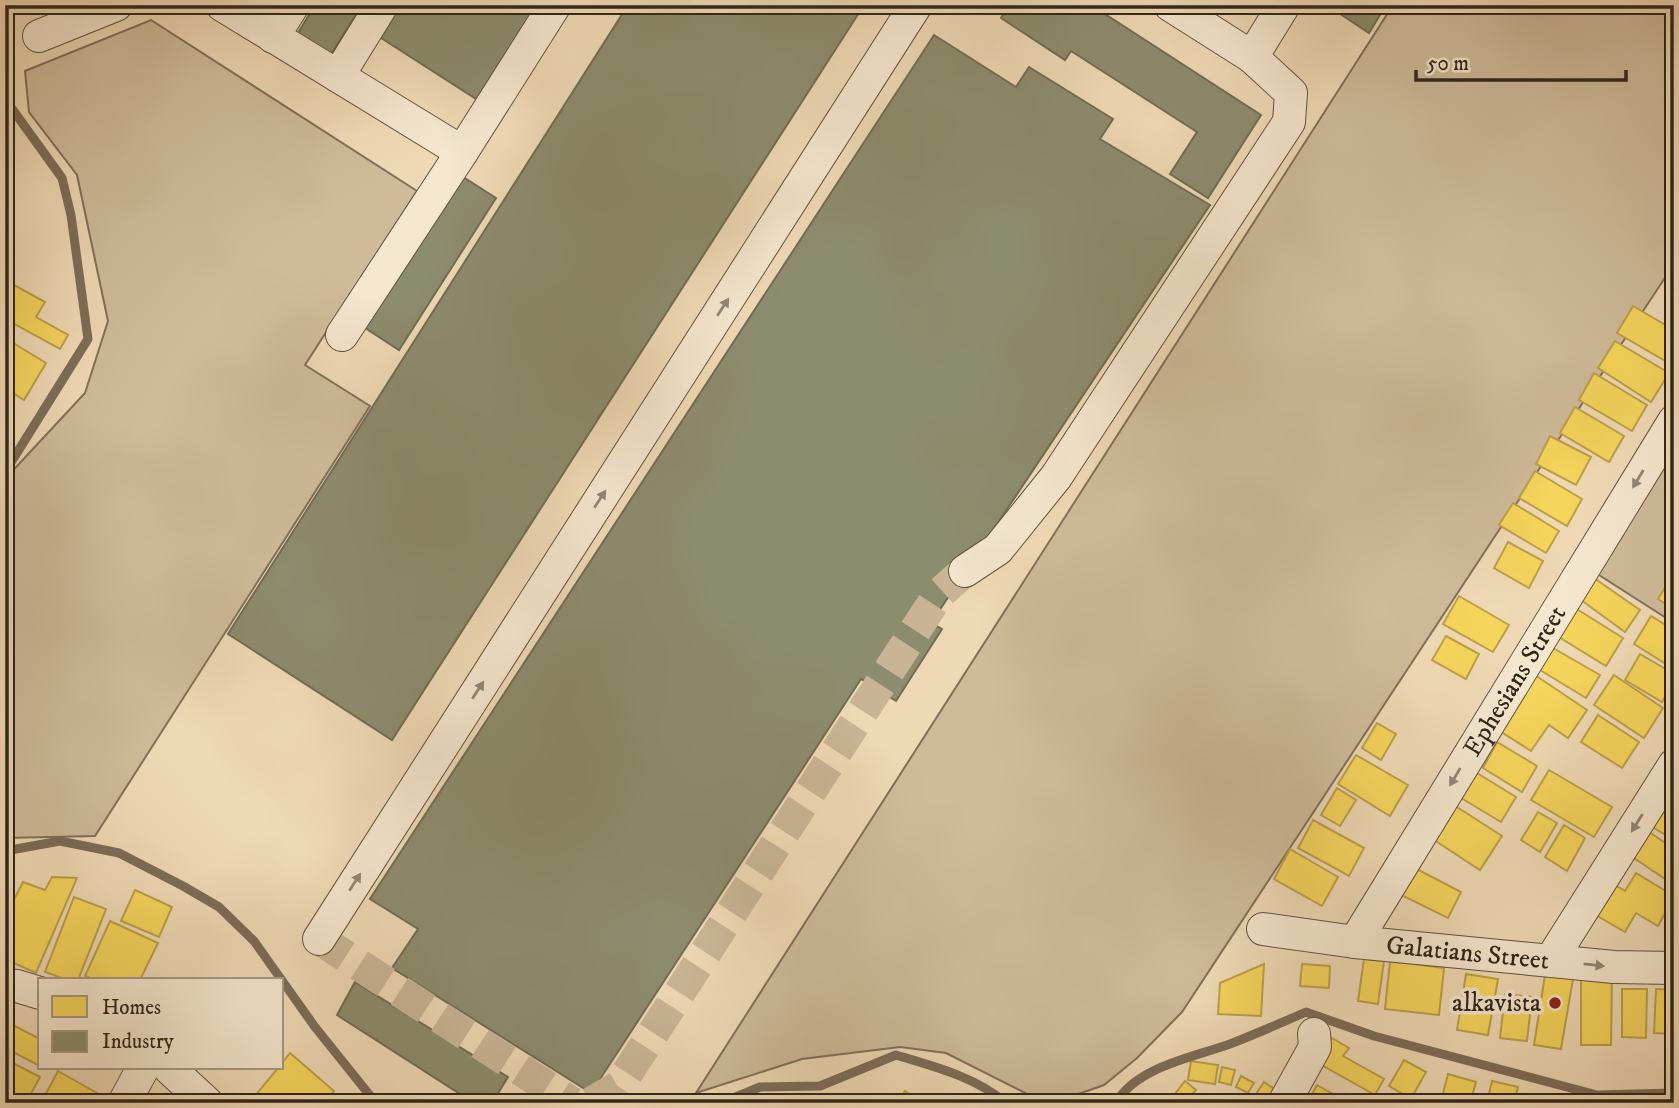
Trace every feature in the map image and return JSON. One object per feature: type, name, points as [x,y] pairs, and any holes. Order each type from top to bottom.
[{"type":"street","points":[[39,36],[116,5]]},
{"type":"street","points":[[222,5],[462,152]]},
{"type":"street","points":[[273,37],[293,5]]},
{"type":"street","points":[[338,76],[382,5]]},
{"type":"street","points":[[342,335],[555,5]]},
{"type":"street","points":[[319,939],[916,5]]},
{"type":"street","points":[[965,571],[998,549],[1056,477],[1289,121],[1291,93],[1252,57],[1170,5]]},
{"type":"street","points":[[1252,57],[1284,5]]},
{"type":"street","name":"Ephesians Street","points":[[1355,942],[1674,421]]},
{"type":"street","points":[[1551,960],[1674,765]]},
{"type":"street","name":"Galatians Street","points":[[1262,929],[1355,942],[1614,967],[1674,968]]},
{"type":"street","points":[[5,985],[38,992]]},
{"type":"street","points":[[1284,1103],[1315,1047],[1314,1034]]},
{"type":"street","points":[[124,1103],[142,1070]]},
{"type":"street","points":[[171,1070],[206,1103]]},
{"type":"shaded area","points":[[1393,5],[1674,5],[1674,264],[1182,1012],[1137,1058],[1104,1085],[1053,1103],[1045,1103],[946,1053],[900,1047],[802,1059],[696,1093]]},
{"type":"shaded area","points":[[151,20],[417,191],[305,365],[370,406],[95,836],[5,838],[5,479],[85,393],[108,321],[77,175],[29,112],[25,71]]},
{"type":"shaded area","points":[[1674,434],[1674,623],[1588,568]]},
{"type":"building: Homes","points":[[5,280],[45,302],[36,317],[68,335],[60,349],[5,319]]},
{"type":"building: Homes","points":[[1633,306],[1674,330],[1674,366],[1617,333]]},
{"type":"building: Homes","points":[[5,338],[46,363],[24,400],[5,388]]},
{"type":"building: Homes","points":[[1615,341],[1669,373],[1651,402],[1598,368]]},
{"type":"building: Homes","points":[[1594,373],[1647,405],[1632,431],[1579,400]]},
{"type":"building: Homes","points":[[1575,407],[1624,436],[1609,462],[1560,433]]},
{"type":"building: Homes","points":[[1550,436],[1591,457],[1576,485],[1536,464]]},
{"type":"building: Homes","points":[[1535,471],[1582,499],[1567,526],[1519,498]]},
{"type":"building: Homes","points":[[1513,503],[1559,531],[1546,553],[1499,525]]},
{"type":"building: Homes","points":[[1508,542],[1543,561],[1529,588],[1494,568]]},
{"type":"building: Homes","points":[[1674,573],[1674,609],[1658,599]]},
{"type":"building: Homes","points":[[1591,576],[1640,610],[1625,632],[1577,597]]},
{"type":"building: Homes","points":[[1459,596],[1509,625],[1493,652],[1443,624]]},
{"type":"building: Homes","points":[[1572,606],[1623,638],[1606,666],[1554,634]]},
{"type":"building: Homes","points":[[1651,616],[1674,630],[1674,669],[1634,644]]},
{"type":"building: Homes","points":[[1446,636],[1479,654],[1466,679],[1432,660]]},
{"type":"building: Homes","points":[[1553,648],[1600,675],[1586,698],[1540,670]]},
{"type":"building: Homes","points":[[1640,654],[1674,674],[1674,681],[1662,702],[1625,680]]},
{"type":"building: Homes","points":[[1535,675],[1587,710],[1568,738],[1549,725],[1531,751],[1492,726]]},
{"type":"building: Homes","points":[[1614,675],[1663,708],[1644,738],[1594,705]]},
{"type":"building: Homes","points":[[1598,715],[1639,742],[1622,768],[1581,742]]},
{"type":"building: Homes","points":[[1377,723],[1396,734],[1381,760],[1362,748]]},
{"type":"building: Homes","points":[[1497,742],[1537,766],[1522,792],[1483,768]]},
{"type":"building: Homes","points":[[1356,755],[1408,785],[1390,816],[1338,784]]},
{"type":"building: Homes","points":[[1549,770],[1612,807],[1594,837],[1531,800]]},
{"type":"building: Homes","points":[[1477,773],[1516,797],[1501,822],[1461,798]]},
{"type":"building: Homes","points":[[1337,788],[1356,800],[1340,826],[1321,815]]},
{"type":"building: Homes","points":[[1666,798],[1674,804],[1674,840],[1649,825]]},
{"type":"building: Homes","points":[[1446,800],[1502,836],[1480,870],[1425,834]]},
{"type":"building: Homes","points":[[1538,812],[1557,823],[1540,852],[1521,840]]},
{"type":"building: Homes","points":[[1313,820],[1364,848],[1349,876],[1298,848]]},
{"type":"building: Homes","points":[[1564,825],[1585,838],[1567,871],[1545,857]]},
{"type":"building: Homes","points":[[1642,827],[1674,849],[1674,885],[1625,852]]},
{"type":"building: Homes","points":[[1290,849],[1338,877],[1322,906],[1274,879]]},
{"type":"building: Homes","points":[[1409,865],[1461,892],[1448,918],[1395,892]]},
{"type":"building: Homes","points":[[1636,873],[1674,896],[1658,926],[1636,913],[1625,932],[1587,910],[1605,879],[1625,891]]},
{"type":"building: Homes","points":[[52,877],[77,878],[36,973],[5,959],[5,917],[23,882],[45,890]]},
{"type":"building: Homes","points":[[135,890],[172,907],[159,937],[121,921]]},
{"type":"building: Homes","points":[[74,897],[106,909],[79,978],[62,978],[45,972]]},
{"type":"building: Homes","points":[[110,921],[158,943],[141,978],[85,976]]},
{"type":"building: Homes","points":[[1364,959],[1384,961],[1378,1004],[1358,1001]]},
{"type":"building: Homes","points":[[1390,961],[1444,968],[1439,1015],[1385,1009]]},
{"type":"building: Homes","points":[[1264,964],[1261,1016],[1218,1014],[1220,983]]},
{"type":"building: Homes","points":[[1302,964],[1330,966],[1329,988],[1300,986]]},
{"type":"building: Homes","points":[[1466,974],[1498,979],[1488,1035],[1457,1030]]},
{"type":"building: Homes","name":"alkavista","points":[[1545,975],[1573,979],[1561,1049],[1534,1045]]},
{"type":"building: Homes","points":[[1581,976],[1612,976],[1611,1045],[1581,1045]]},
{"type":"building: Homes","points":[[1622,989],[1647,989],[1646,1038],[1622,1037]]},
{"type":"building: Homes","points":[[1656,989],[1674,990],[1674,1034],[1654,1033]]},
{"type":"building: Homes","points":[[1505,994],[1532,997],[1527,1041],[1500,1038]]},
{"type":"building: Homes","points":[[11,1024],[38,1038],[38,1065],[5,1048],[5,1035]]},
{"type":"building: Homes","points":[[1332,1038],[1349,1048],[1343,1056],[1384,1079],[1375,1095],[1318,1063]]},
{"type":"building: Homes","points":[[290,1053],[334,1091],[324,1103],[249,1103],[276,1070],[284,1070],[284,1060]]},
{"type":"building: Homes","points":[[5,1059],[40,1077],[26,1103],[5,1103]]},
{"type":"building: Homes","points":[[1404,1060],[1426,1072],[1411,1099],[1389,1086]]},
{"type":"building: Homes","points":[[1191,1061],[1218,1065],[1215,1084],[1188,1080]]},
{"type":"building: Homes","points":[[1222,1067],[1235,1070],[1231,1085],[1219,1082]]},
{"type":"building: Homes","points":[[58,1071],[97,1093],[91,1103],[41,1103]]},
{"type":"building: Homes","points":[[1448,1074],[1476,1082],[1470,1103],[1442,1097]]},
{"type":"building: Homes","points":[[1241,1076],[1254,1083],[1248,1093],[1236,1087]]},
{"type":"building: Homes","points":[[1185,1081],[1196,1090],[1185,1103],[1168,1103]]},
{"type":"building: Homes","points":[[1492,1081],[1518,1087],[1514,1103],[1487,1103]]},
{"type":"building: Homes","points":[[1264,1082],[1279,1092],[1272,1103],[1250,1103]]},
{"type":"building: Homes","points":[[1317,1085],[1349,1103],[1307,1103]]},
{"type":"building: Homes","points":[[905,1091],[923,1103],[897,1103]]},
{"type":"building: Industry","points":[[315,5],[362,5],[325,64],[292,43]]},
{"type":"building: Industry","points":[[397,5],[546,5],[484,104],[378,36]]},
{"type":"building: Industry","points":[[628,5],[864,5],[392,740],[228,634]]},
{"type":"building: Industry","points":[[1009,5],[1091,5],[1261,115],[1208,198],[1170,174],[1197,132],[1071,51],[1065,60],[1001,18]]},
{"type":"building: Industry","points":[[1327,5],[1386,5],[1369,33]]},
{"type":"building: Industry","points":[[934,35],[1016,87],[1029,67],[1113,119],[1100,139],[1210,205],[931,623],[942,629],[896,701],[861,679],[591,1093],[392,968],[418,929],[370,899]]},
{"type":"building: Industry","points":[[457,173],[496,198],[399,350],[359,324]]},
{"type":"building: Industry","points":[[355,982],[508,1077],[492,1103],[474,1103],[337,1015]]},
{"type":"waterway","points":[[5,99],[62,178],[71,215],[88,339],[5,472]]},
{"type":"waterway","points":[[5,851],[60,841],[119,853],[219,907],[254,941],[280,978]]},
{"type":"waterway","points":[[284,983],[376,1103]]},
{"type":"waterway","points":[[1116,1103],[1137,1080],[1151,1072],[1230,1044],[1306,1012],[1374,1036],[1597,1095],[1674,1093]]},
{"type":"waterway","points":[[721,1103],[760,1087],[820,1086],[896,1055],[968,1079],[1006,1103]]},
{"type":"tunnel","points":[[591,1103],[618,1087],[939,594],[965,571]]},
{"type":"tunnel","points":[[319,939],[572,1103]]},
{"type":"place","name":"alkavista","points":[[1555,1003]]}]
